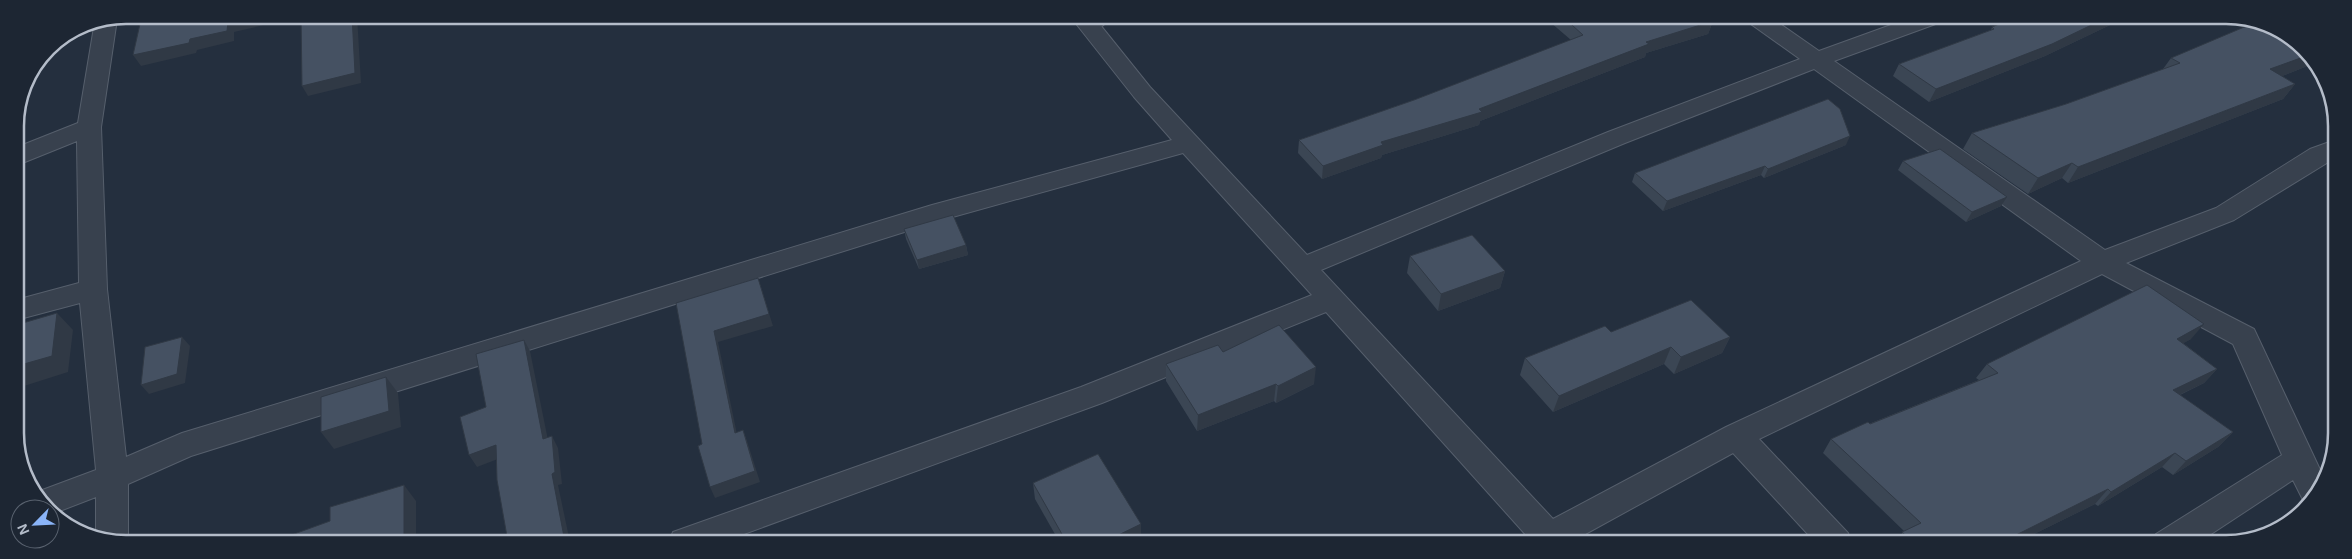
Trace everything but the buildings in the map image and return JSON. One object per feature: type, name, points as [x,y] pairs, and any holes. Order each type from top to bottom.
[{"type":"street","points":[[1096,24],[1142,92],[1332,298],[1540,535]]},
{"type":"street","points":[[1766,24],[2102,262],[2244,336],[2298,461],[2312,488]]},
{"type":"street","points":[[1303,267],[1570,155],[1915,24]]},
{"type":"street","points":[[105,26],[89,127],[93,289],[112,477],[112,534]]},
{"type":"street","points":[[24,155],[89,127]]},
{"type":"street","points":[[54,499],[112,477],[182,446],[941,211],[1189,143]]},
{"type":"street","points":[[1553,535],[1737,436],[2102,262],[2225,214],[2328,151]]},
{"type":"street","points":[[24,308],[93,289]]},
{"type":"street","points":[[704,535],[1125,384],[1259,330],[1332,298]]},
{"type":"street","points":[[1737,436],[1829,535]]},
{"type":"street","points":[[2182,535],[2298,461]]}]
